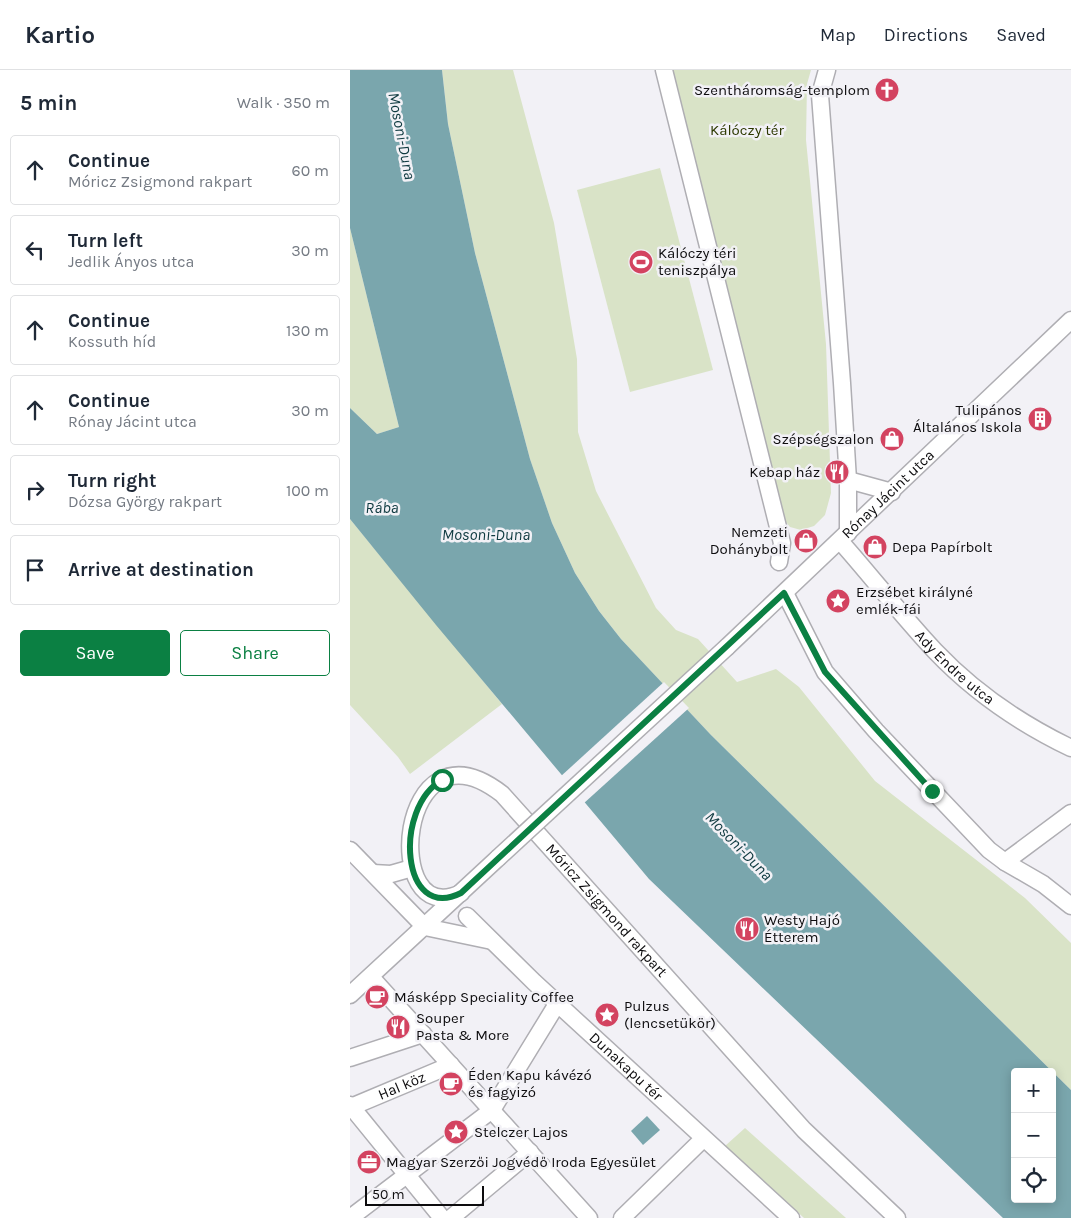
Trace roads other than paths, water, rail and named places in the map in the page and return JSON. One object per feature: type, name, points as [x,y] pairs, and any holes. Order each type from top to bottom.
[{"type":"street","points":[[664,70],[782,543],[779,562]]},
{"type":"street","points":[[827,70],[820,95],[834,252],[848,480],[844,537]]},
{"type":"street","name":"Rónay Jácint utca","points":[[350,995],[377,982],[425,919],[461,893],[892,492],[1071,320]]},
{"type":"street","points":[[848,480],[892,492]]},
{"type":"street","name":"Ady Endre utca","points":[[844,537],[936,652],[983,694],[1038,732],[1071,748]]},
{"type":"street","points":[[784,593],[825,672],[932,791],[989,850],[1005,862],[1043,884],[1071,906]]},
{"type":"street","name":"Móricz Zsigmond rakpart","points":[[461,893],[447,898],[434,896],[423,889],[412,868],[409,836],[418,808],[429,790],[442,780],[461,776],[475,778],[496,790],[546,841],[646,956],[804,1130],[897,1218]]},
{"type":"street","points":[[1005,862],[1071,813]]},
{"type":"street","points":[[350,850],[425,919],[492,941]]},
{"type":"street","points":[[373,873],[391,874],[412,868]]},
{"type":"street","name":"Dunakapu tér","points":[[467,916],[557,1004],[703,1139]]},
{"type":"street","points":[[377,982],[589,1218]]},
{"type":"street","points":[[350,1218],[492,1110],[557,1004]]},
{"type":"street","points":[[350,1058],[423,1034]]},
{"type":"street","name":"Hal köz","points":[[351,1106],[451,1066]]},
{"type":"street","points":[[351,1106],[442,1218]]},
{"type":"street","points":[[622,1218],[703,1139],[791,1218]]},
{"type":"street","points":[[451,1218],[530,1152]]},
{"type":"water","points":[[350,70],[442,70],[448,124],[475,253],[530,459],[552,523],[575,573],[599,611],[621,639],[711,735],[1049,1068],[1011,1068],[1011,1203],[1056,1203],[1056,1075],[1071,1090],[1071,1218],[1003,1218],[649,879],[436,625],[350,519],[350,408],[377,434],[399,427],[350,228]]},
{"type":"water","points":[[647,1116],[660,1130],[643,1145],[631,1131]]},
{"type":"place","name":"Szentháromság-templom","points":[[887,90]]},
{"type":"place","name":"Kálóczy téri teniszpálya","points":[[641,262]]},
{"type":"place","name":"Tulipános Általános Iskola","points":[[1040,419]]},
{"type":"place","name":"Szépségszalon","points":[[892,439]]},
{"type":"place","name":"Kebap ház","points":[[837,472]]},
{"type":"place","name":"Nemzeti Dohánybolt","points":[[806,541]]},
{"type":"place","name":"Depa Papírbolt","points":[[875,547]]},
{"type":"place","name":"Erzsébet királyné emlék-fái","points":[[838,601]]},
{"type":"place","name":"Westy Hajó Étterem","points":[[747,929]]},
{"type":"place","name":"Másképp Speciality Coffee","points":[[377,997]]},
{"type":"place","name":"Pulzus (lencsetükör)","points":[[607,1015]]},
{"type":"place","name":"Souper Pasta & More","points":[[398,1027]]},
{"type":"place","name":"Éden Kapu kávézó és fagyizó","points":[[451,1084]]},
{"type":"place","name":"Stelczer Lajos","points":[[456,1132]]},
{"type":"place","name":"Magyar Szerzői Jogvédő Iroda Egyesület","points":[[369,1162]]},
{"type":"park label","name":"Kálóczy tér","points":[[747,130]]},
{"type":"water label","name":"Mosoni-Duna","points":[[402,136]]},
{"type":"water label","name":"Rába","points":[[382,507]]},
{"type":"water label","name":"Mosoni-Duna","points":[[486,534]]},
{"type":"water label","name":"Mosoni-Duna","points":[[739,846]]}]
